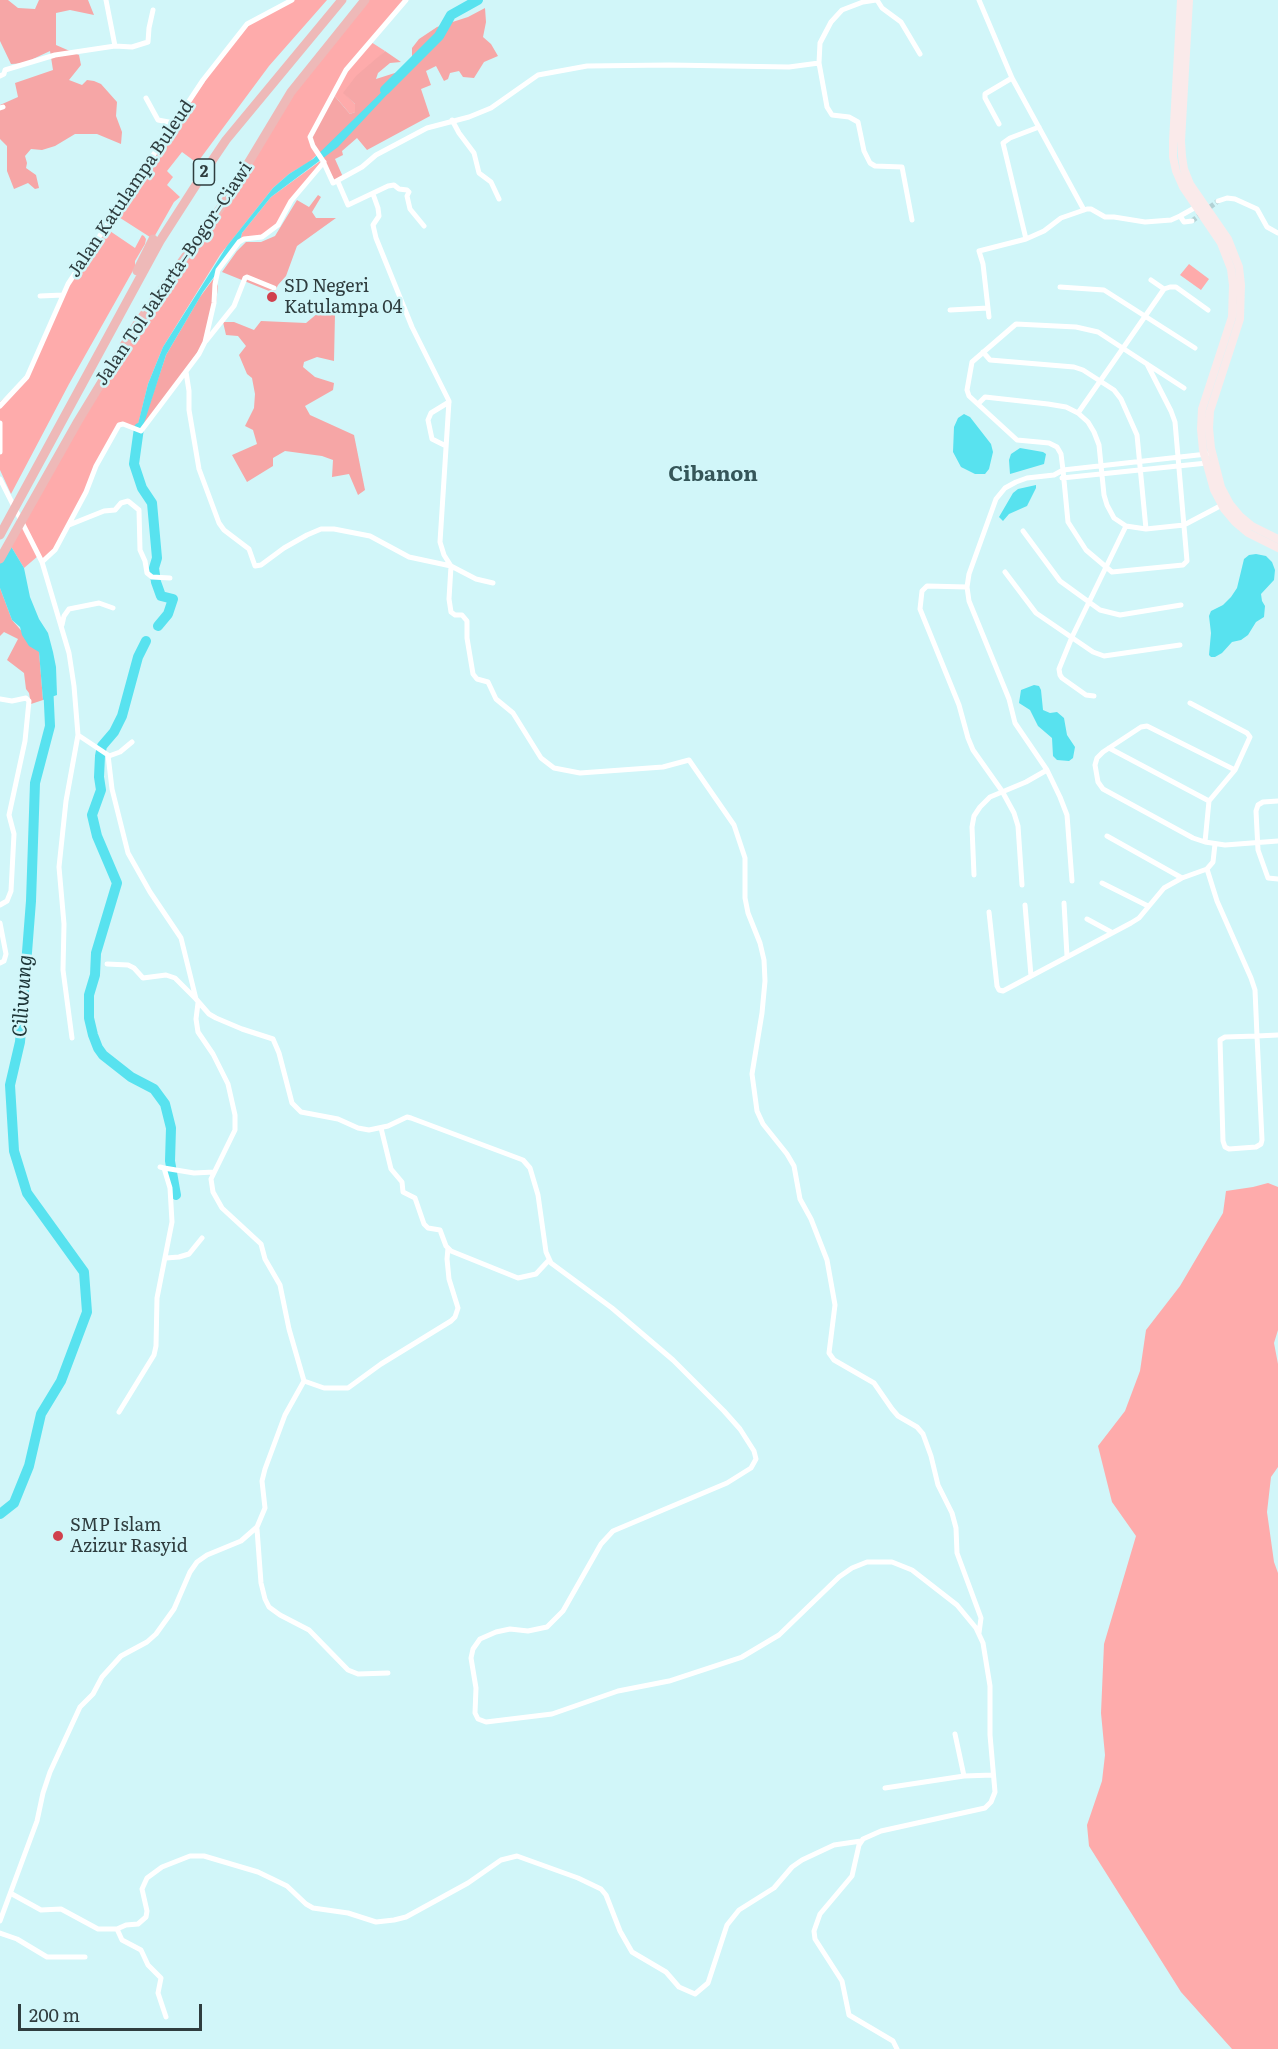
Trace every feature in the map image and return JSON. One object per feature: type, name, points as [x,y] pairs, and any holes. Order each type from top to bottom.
[{"type":"highway","name":"Jalan Tol Jakarta–Bogor–Ciawi","points":[[0,535],[160,241],[226,140],[342,0]]},
{"type":"highway","name":"Jalan Tol Jakarta–Bogor–Ciawi","points":[[0,559],[30,503],[137,324],[226,200],[291,92],[365,0]]},
{"type":"highway","points":[[120,315],[153,239]]},
{"type":"street","points":[[106,0],[115,46]]},
{"type":"street","name":"Jalan Katulampa Buleud","points":[[0,405],[27,377],[68,284],[202,81],[240,30],[252,20],[292,0]]},
{"type":"street","points":[[406,0],[338,81],[310,137],[333,183],[338,182],[391,146],[426,128],[469,117],[491,108],[538,75],[587,66],[789,67],[819,63]]},
{"type":"street","points":[[912,220],[905,172],[902,167],[874,166],[870,163],[864,151],[858,122],[849,117],[832,115],[829,112],[819,63],[820,43],[831,22],[848,7],[877,0],[882,8],[901,22],[920,54]]},
{"type":"street","points":[[979,0],[1012,78],[1084,210]]},
{"type":"street","points":[[1181,0],[1173,157],[1183,187],[1221,243],[1231,269],[1233,285],[1232,317],[1202,409],[1201,429],[1214,490],[1222,505],[1234,522],[1248,533],[1278,548]]},
{"type":"street","points":[[1190,0],[1181,141],[1184,169],[1199,198],[1228,239],[1239,267],[1242,285],[1240,319],[1210,411],[1208,454]]},
{"type":"street","points":[[0,76],[5,70],[55,55],[115,46],[132,47],[149,41],[153,10]]},
{"type":"street","points":[[999,124],[985,94],[1012,78]]},
{"type":"street","points":[[146,98],[158,120],[174,123]]},
{"type":"street","points":[[452,120],[474,153],[479,173],[495,187],[499,199]]},
{"type":"street","points":[[1026,239],[1004,143],[1010,138],[1039,127]]},
{"type":"street","points":[[205,342],[214,303],[218,270],[239,242],[244,239],[262,237],[278,225],[291,201],[323,161]]},
{"type":"street","points":[[338,182],[348,205],[392,185],[407,190],[410,209],[424,226]]},
{"type":"street","points":[[12,1894],[40,1910],[61,1909],[98,1929],[117,1929],[126,1925],[138,1924],[146,1917],[147,1911],[142,1889],[147,1878],[162,1867],[190,1856],[204,1856],[258,1872],[288,1886],[313,1908],[348,1913],[376,1922],[403,1918],[460,1888],[501,1860],[517,1856],[587,1881],[601,1889],[606,1895],[620,1931],[632,1952],[666,1972],[679,1987],[694,1994],[708,1983],[727,1925],[739,1910],[770,1892],[792,1867],[802,1860],[834,1845],[861,1841],[881,1831],[985,1808],[991,1802],[995,1792],[990,1686],[983,1643],[979,1634],[981,1618],[957,1553],[956,1528],[952,1513],[939,1488],[923,1434],[917,1427],[898,1416],[874,1383],[834,1360],[829,1353],[835,1305],[827,1260],[801,1200],[791,1160],[763,1124],[757,1111],[753,1074],[762,1013],[764,960],[745,898],[745,858],[734,825],[689,760],[663,767],[580,773],[554,768],[541,758],[511,710],[496,699],[488,682],[477,679],[473,674],[467,638],[467,621],[462,615],[454,615],[451,612],[449,599],[451,566],[440,542],[449,401],[412,327],[376,238],[373,225],[379,216],[372,194]]},
{"type":"street","points":[[1218,201],[1227,198],[1235,199],[1257,209],[1267,227],[1278,233]]},
{"type":"street","points":[[989,317],[983,264],[979,251],[1026,239],[1043,232],[1061,218],[1091,208],[1105,217],[1145,222],[1171,220],[1196,207]]},
{"type":"street","points":[[1180,216],[1184,222],[1192,221]]},
{"type":"street","points":[[42,562],[55,550],[119,425],[123,424],[141,431],[234,306],[245,278],[248,277],[274,288]]},
{"type":"street","points":[[1151,280],[1164,289]]},
{"type":"street","points":[[1078,413],[1164,289],[1170,286],[1176,287],[1208,310]]},
{"type":"street","points":[[1060,287],[1104,290],[1195,348]]},
{"type":"street","points":[[40,296],[63,295]]},
{"type":"street","points":[[950,310],[988,308]]},
{"type":"street","points":[[1147,364],[1175,422],[1176,457],[1188,561],[1183,565],[1112,572],[1086,550],[1068,522],[1061,454],[1057,447],[1049,443],[1017,440],[969,396],[967,390],[972,362],[1016,324],[1088,329],[1098,332],[1184,388]]},
{"type":"street","points":[[983,352],[990,360],[1074,367],[1083,370],[1114,390],[1133,421],[1137,435],[1146,529]]},
{"type":"street","points":[[186,372],[189,410],[199,469],[219,523],[224,530],[249,549],[254,565],[261,565],[284,548],[315,531],[334,529],[370,536],[409,557],[451,566],[476,579],[492,584]]},
{"type":"street","points":[[978,404],[985,398],[995,398],[1066,407],[1078,413],[1095,432],[1099,445],[1107,505],[1114,518],[1126,526],[1146,529],[1184,525],[1222,505]]},
{"type":"street","points":[[446,446],[432,439],[428,420],[429,414],[449,401]]},
{"type":"street","points":[[0,423],[0,452]]},
{"type":"street","points":[[1072,881],[1067,814],[1047,770],[1015,723],[1009,699],[969,601],[967,587],[969,574],[996,499],[1005,488],[1016,482],[1054,475],[1063,470],[1208,454]]},
{"type":"street","points":[[1054,475],[1064,478],[1210,463]]},
{"type":"street","points":[[1210,463],[1230,504],[1240,516],[1252,526],[1278,539]]},
{"type":"street","points":[[0,479],[42,562],[69,653],[74,686],[78,735],[66,801],[59,867],[64,924],[63,970],[72,1038]]},
{"type":"street","points":[[67,526],[96,513],[115,510],[121,503],[128,501],[140,510],[140,550],[147,573],[156,577],[170,578]]},
{"type":"street","points":[[1094,696],[1086,694],[1060,675],[1059,669],[1088,602],[1126,526]]},
{"type":"street","points":[[1023,531],[1060,581],[1100,610],[1120,615],[1181,605]]},
{"type":"street","points":[[1005,572],[1036,613],[1104,656],[1180,645]]},
{"type":"street","points":[[967,587],[927,586],[922,591],[920,609],[959,705],[973,750],[1009,802],[1018,826],[1022,885]]},
{"type":"street","points":[[61,627],[69,609],[99,603],[113,608]]},
{"type":"street","points":[[0,699],[12,701],[27,698],[29,701],[25,741],[9,815],[14,834],[11,891],[10,897],[0,905]]},
{"type":"street","points":[[1190,703],[1247,733],[1250,737],[1235,770],[1209,801],[1205,842]]},
{"type":"street","points":[[1235,770],[1147,726],[1141,727],[1108,748],[1097,758],[1095,765],[1098,782],[1103,789],[1193,838],[1215,844],[1278,841]]},
{"type":"street","points":[[78,735],[107,754],[112,789],[128,853],[150,892],[181,938],[197,1001],[195,1019],[198,1032],[213,1054],[228,1084],[235,1115],[234,1130],[214,1172],[212,1185],[217,1203],[261,1244],[265,1259],[280,1285],[304,1381],[285,1415],[262,1481],[265,1508],[256,1529],[263,1594],[272,1610],[309,1630],[348,1670],[358,1674],[388,1673]]},
{"type":"street","points":[[107,754],[120,752],[132,742]]},
{"type":"street","points":[[1108,748],[1209,801]]},
{"type":"street","points":[[974,875],[972,827],[974,816],[990,797],[1026,782],[1047,770]]},
{"type":"street","points":[[1278,801],[1263,802],[1258,805],[1256,811],[1258,850],[1268,878],[1278,879]]},
{"type":"street","points":[[1107,836],[1182,878]]},
{"type":"street","points":[[989,912],[997,986],[999,990],[1003,990],[1131,924],[1164,888],[1182,878],[1207,869],[1213,862],[1215,844]]},
{"type":"street","points":[[1207,869],[1217,901],[1255,990],[1257,1036],[1261,1144],[1256,1147],[1229,1149],[1225,1147],[1223,1141],[1220,1040],[1225,1037],[1257,1036],[1278,1035]]},
{"type":"street","points":[[1102,883],[1148,906]]},
{"type":"street","points":[[1064,903],[1067,956]]},
{"type":"street","points":[[1025,905],[1030,976]]},
{"type":"street","points":[[1087,919],[1112,932]]},
{"type":"street","points":[[0,923],[6,954],[4,962],[0,963]]},
{"type":"street","points":[[107,964],[128,964],[143,978],[166,975],[175,978],[209,1014],[242,1029],[273,1039],[292,1103],[296,1108],[308,1114],[338,1119],[366,1130],[381,1128],[407,1117],[523,1160],[530,1168],[538,1195],[549,1260],[632,1324],[703,1388],[740,1429],[754,1451],[756,1459],[751,1468],[727,1483],[613,1531],[601,1544],[563,1611],[547,1627],[528,1630],[510,1629],[480,1639],[473,1649],[471,1659],[476,1688],[475,1713],[478,1719],[486,1722],[546,1716],[618,1691],[669,1681],[742,1657],[779,1635],[839,1577],[858,1565],[872,1561],[891,1562],[906,1567],[946,1595],[976,1628],[983,1643]]},
{"type":"street","points":[[304,1381],[324,1388],[348,1389],[381,1364],[451,1322],[458,1308],[449,1279],[448,1248],[440,1230],[428,1228],[424,1224],[415,1198],[403,1192],[402,1182],[391,1169],[381,1128]]},
{"type":"street","points":[[119,1412],[154,1355],[157,1339],[157,1298],[169,1258],[172,1209],[166,1168],[194,1173],[214,1172]]},
{"type":"street","points":[[169,1258],[189,1254],[202,1238]]},
{"type":"street","points":[[448,1248],[457,1254],[518,1278],[536,1274],[549,1260]]},
{"type":"street","points":[[0,1922],[37,1821],[50,1772],[80,1707],[93,1694],[102,1677],[121,1656],[149,1641],[156,1634],[174,1609],[187,1578],[197,1562],[207,1555],[237,1543],[256,1529]]},
{"type":"street","points":[[955,1734],[964,1776]]},
{"type":"street","points":[[885,1788],[964,1776],[993,1775]]},
{"type":"street","points":[[861,1841],[852,1876],[820,1914],[814,1936],[840,1977],[849,2015],[893,2041],[897,2049]]},
{"type":"street","points":[[117,1929],[122,1940],[141,1950],[148,1965],[160,1978],[158,1992],[166,2017]]},
{"type":"street","points":[[0,1933],[17,1939],[46,1957],[85,1957]]},
{"type":"shaded area","points":[[0,0],[8,0],[18,8],[35,9],[39,0],[88,0],[94,15],[70,10],[56,13],[56,45],[79,55],[81,65],[69,80],[82,85],[87,80],[101,84],[117,102],[116,116],[122,132],[121,144],[97,134],[75,134],[55,146],[42,150],[31,149],[25,156],[26,168],[36,175],[39,188],[35,189],[28,183],[14,189],[7,171],[7,146],[0,139],[0,105],[18,97],[15,83],[53,70],[50,51],[29,63],[11,64],[0,41]]},
{"type":"shaded area","points":[[292,0],[327,0],[269,66],[197,163],[182,152],[167,171],[173,177],[167,185],[180,197],[174,202],[153,239],[114,214],[240,30]]},
{"type":"shaded area","points":[[365,0],[406,0],[371,42],[385,51],[344,93],[355,104],[355,112],[350,114],[333,94],[319,153],[273,188],[220,255],[163,347],[148,384],[137,429],[119,425],[55,550],[42,562],[38,556],[24,568],[9,543],[82,414],[226,200],[291,92]]},
{"type":"shaded area","points":[[485,8],[486,22],[483,37],[491,44],[498,56],[484,62],[474,78],[463,77],[459,71],[450,73],[448,79],[444,81],[436,66],[426,71],[431,85],[421,89],[430,116],[367,150],[357,138],[342,151],[343,155],[335,159],[343,177],[335,181],[310,137],[332,93],[350,114],[355,112],[355,104],[343,93],[356,76],[385,51],[401,62],[390,63],[378,73],[376,79],[398,72],[412,57],[412,48],[419,39],[437,27],[468,17]]},
{"type":"shaded area","points":[[323,159],[270,232],[240,241],[242,233],[271,197]]},
{"type":"shaded area","points":[[318,195],[321,197],[312,212],[316,218],[336,218],[297,246],[286,276],[274,293],[222,272],[246,242],[261,242],[275,236],[297,200],[309,207]]},
{"type":"shaded area","points":[[104,227],[135,248],[142,235],[146,239],[145,244],[135,261],[135,267],[69,384],[11,494],[0,470],[0,402],[25,380],[61,295]]},
{"type":"shaded area","points":[[1189,264],[1209,279],[1201,290],[1180,275]]},
{"type":"shaded area","points":[[214,278],[218,286],[216,303],[205,342],[141,430],[166,355],[200,297]]},
{"type":"shaded area","points":[[324,308],[335,314],[334,361],[317,357],[304,362],[303,367],[315,377],[334,383],[333,390],[305,406],[310,415],[354,435],[365,490],[358,495],[349,474],[332,477],[333,460],[322,456],[285,451],[273,458],[273,466],[247,482],[232,455],[257,444],[253,430],[245,426],[254,408],[255,394],[252,378],[247,374],[239,355],[246,346],[238,336],[226,335],[223,322],[234,322],[254,330],[261,321],[306,323]]},
{"type":"shaded area","points":[[0,588],[12,620],[39,651],[43,700],[31,704],[24,673],[7,660],[18,639],[4,632],[0,636]]},
{"type":"shaded area","points":[[1268,1183],[1278,1187],[1278,1330],[1274,1343],[1278,1364],[1278,1467],[1271,1477],[1267,1512],[1274,1562],[1278,1573],[1278,2049],[1232,2049],[1181,1992],[1089,1846],[1087,1825],[1102,1781],[1105,1755],[1101,1713],[1104,1644],[1136,1536],[1112,1502],[1098,1446],[1125,1411],[1140,1371],[1146,1330],[1180,1286],[1223,1213],[1226,1191]]},
{"type":"water","points":[[393,81],[396,85],[338,147],[271,197],[242,233],[240,241],[203,292],[166,355],[139,439],[134,440],[148,384],[163,347],[227,246],[273,188],[289,174],[313,159]]},
{"type":"water","points":[[964,414],[970,417],[991,444],[993,452],[989,469],[985,474],[975,474],[961,467],[953,452],[954,427],[958,418]]},
{"type":"water","points":[[1020,448],[1046,454],[1044,464],[1010,474],[1011,454]]},
{"type":"water","points":[[1036,485],[1027,506],[1009,514],[1003,521],[999,517],[1013,493],[1018,489]]},
{"type":"water","points":[[9,543],[24,568],[30,597],[48,633],[53,652],[57,695],[43,700],[39,652],[29,646],[20,627],[12,620],[0,588],[0,559]]},
{"type":"water","points":[[1256,554],[1266,556],[1272,562],[1275,570],[1274,580],[1261,594],[1265,606],[1264,617],[1256,622],[1248,635],[1232,642],[1222,653],[1211,657],[1209,655],[1211,633],[1209,616],[1211,611],[1223,605],[1231,597],[1237,588],[1244,559]]},
{"type":"water","points":[[1034,685],[1039,686],[1041,690],[1043,710],[1050,713],[1057,712],[1064,718],[1067,735],[1075,747],[1073,758],[1069,761],[1057,760],[1053,756],[1052,738],[1038,726],[1030,710],[1019,703],[1021,690]]},
{"type":"waterway","points":[[385,90],[439,36],[451,15],[478,0]]},
{"type":"waterway","points":[[139,428],[134,464],[142,488],[152,503],[157,558],[154,568],[156,582],[161,596],[173,599],[168,614],[158,626]]},
{"type":"waterway","points":[[146,641],[138,657],[122,716],[114,732],[102,746],[100,756],[101,790],[92,815],[97,836],[117,883],[96,953],[95,975],[89,995],[89,1018],[93,1035],[103,1055],[131,1077],[154,1089],[165,1104],[171,1128],[170,1161],[176,1195]]},
{"type":"waterway","name":"Ciliwung","points":[[0,1514],[14,1503],[29,1466],[41,1414],[61,1381],[87,1312],[84,1272],[27,1193],[14,1151],[10,1085],[20,1042],[31,901],[35,783],[50,726],[48,683]]},
{"type":"tunnel","points":[[1192,221],[1218,201]]},
{"type":"place","name":"SD Negeri Katulampa 04","points":[[272,297]]},
{"type":"place","name":"SMP Islam Azizur Rasyid","points":[[58,1536]]},
{"type":"district","name":"Cibanon","points":[[713,475]]}]
